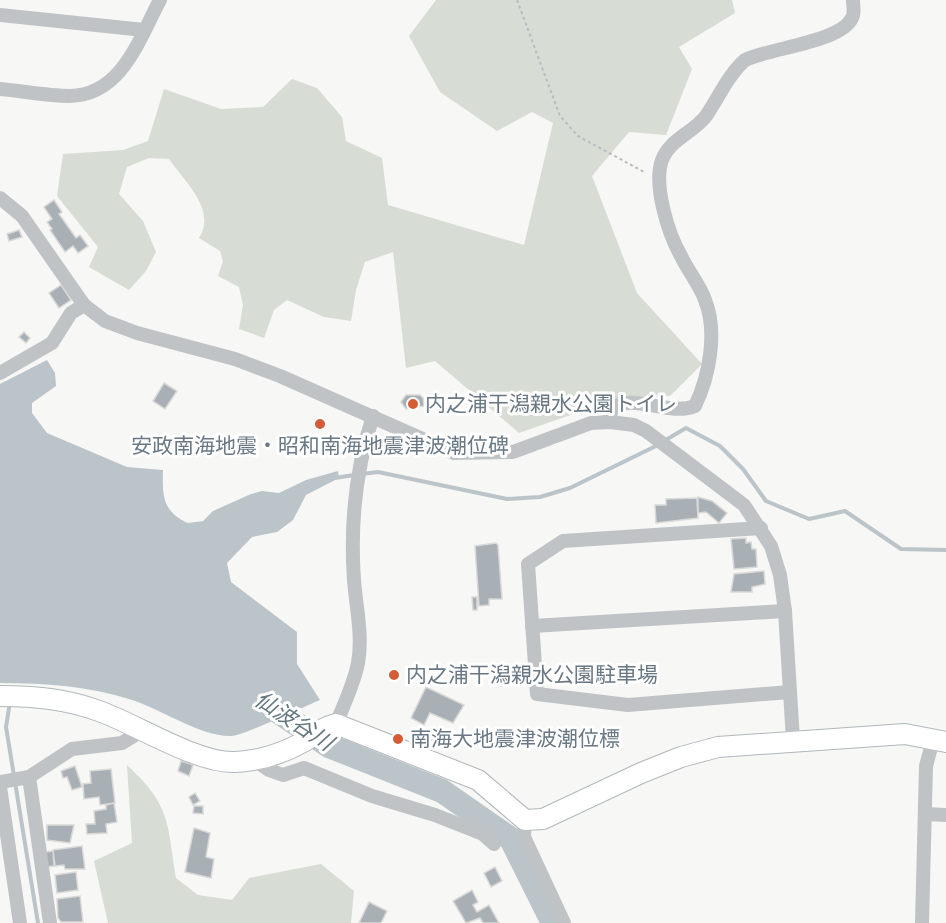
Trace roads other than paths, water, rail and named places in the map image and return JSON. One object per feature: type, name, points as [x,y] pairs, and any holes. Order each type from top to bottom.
[{"type":"street","points":[[0,89],[70,96],[94,93],[117,76],[160,0]]},
{"type":"street","points":[[610,422],[611,410],[626,403],[683,411],[695,406],[703,389],[711,327],[705,300],[679,254],[660,195],[658,179],[668,148],[705,118],[735,69],[756,55],[831,34],[850,22],[854,15],[853,0]]},
{"type":"street","points":[[0,15],[144,30]]},
{"type":"street","points":[[0,198],[22,216],[84,305],[105,321],[126,329],[235,358],[454,453],[513,452],[591,423],[610,422],[634,426],[646,431],[744,505],[771,546],[780,574],[785,611],[793,740]]},
{"type":"street","points":[[0,373],[52,343],[71,313],[84,305]]},
{"type":"street","points":[[0,696],[57,698],[99,711],[210,759],[232,763],[287,751],[331,725],[358,661],[359,628],[352,538],[354,495],[358,467],[373,416]]},
{"type":"street","points":[[761,528],[562,541],[528,564],[537,694],[628,705],[790,692]]},
{"type":"street","points":[[532,626],[785,611]]},
{"type":"street","points":[[331,725],[478,780],[525,820],[543,819],[641,773],[681,757],[718,747],[905,734],[940,741],[926,766],[922,923]]},
{"type":"street","points":[[20,923],[2,783],[26,778],[72,749],[122,743],[143,730]]},
{"type":"street","points":[[258,759],[268,770],[283,775],[304,768],[372,795],[435,815],[483,834],[494,844]]},
{"type":"street","points":[[26,778],[50,923]]},
{"type":"street","points":[[925,814],[946,814]]},
{"type":"street","points":[[525,820],[524,837],[564,923]]},
{"type":"waterway","points":[[664,441],[686,428],[720,446],[743,469],[766,501],[809,519],[845,511],[901,549],[946,550]]},
{"type":"waterway","points":[[362,474],[378,472],[507,499],[540,497],[570,488],[658,445]]},
{"type":"waterway","points":[[335,478],[354,475]]},
{"type":"waterway","name":"仙波谷川","points":[[256,697],[329,746],[442,791],[511,839],[553,923]]},
{"type":"waterway","points":[[10,702],[6,727],[38,923]]},
{"type":"place","name":"内之浦干潟親水公園トイレ","points":[[413,404]]},
{"type":"place","name":"安政南海地震・昭和南海地震津波潮位碑","points":[[320,424]]},
{"type":"place","name":"内之浦干潟親水公園駐車場","points":[[394,675]]},
{"type":"place","name":"南海大地震津波潮位標","points":[[398,739]]}]
